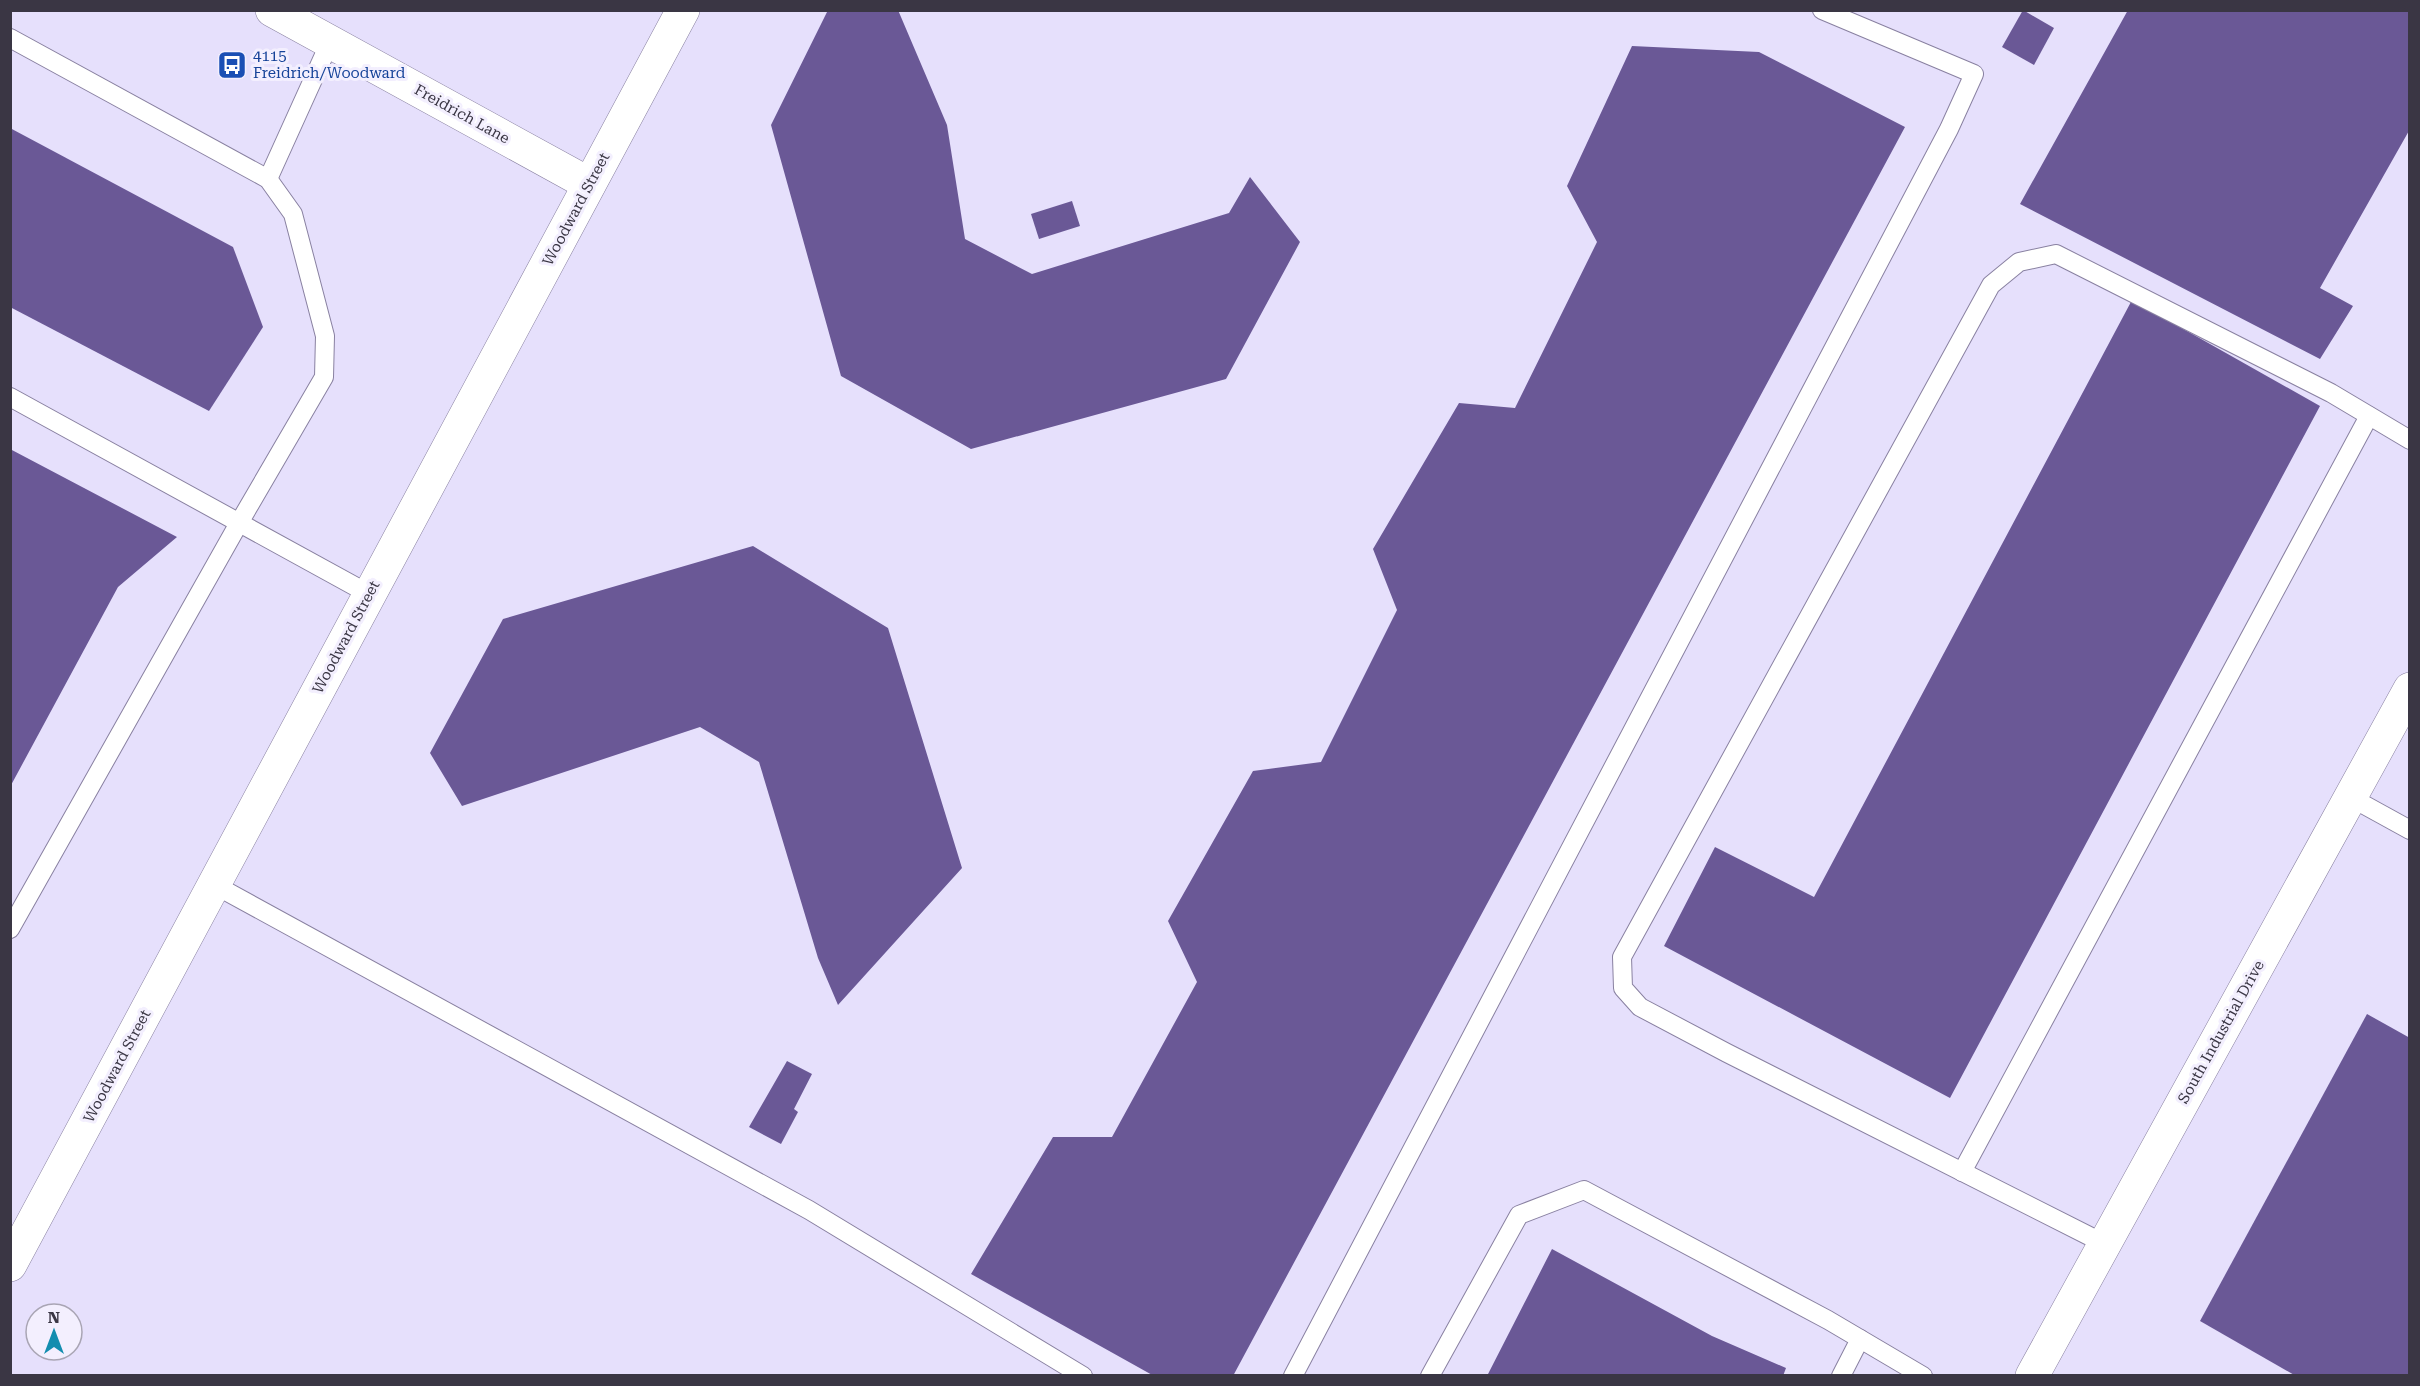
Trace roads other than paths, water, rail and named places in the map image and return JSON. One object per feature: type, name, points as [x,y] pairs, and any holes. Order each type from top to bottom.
[{"type":"street","name":"Freidrich Lane","points":[[272,10],[589,184]]},
{"type":"street","name":"Woodward Street","points":[[10,1265],[683,10]]},
{"type":"street","name":"South Industrial Drive","points":[[2032,1376],[2409,689]]},
{"type":"lane","points":[[1293,1376],[1508,969],[1711,577],[1949,129],[1974,74],[1822,10]]},
{"type":"lane","points":[[10,38],[267,178],[293,214],[325,336],[324,377],[10,929]]},
{"type":"lane","points":[[267,178],[330,42]]},
{"type":"lane","points":[[2105,1244],[1640,1007],[1623,988],[1622,957],[1991,285],[2019,262],[2056,254],[2331,393],[2409,440]]},
{"type":"lane","points":[[10,397],[369,594]]},
{"type":"lane","points":[[1962,1172],[2369,416]]},
{"type":"lane","points":[[2350,798],[2409,830]]},
{"type":"lane","points":[[213,884],[809,1210],[1083,1376]]},
{"type":"lane","points":[[1430,1376],[1519,1215],[1584,1190],[1860,1339],[1923,1376]]},
{"type":"lane","points":[[1841,1376],[1860,1339]]},
{"type":"place","name":"4115 Freidrich/Woodward","points":[[232,65]]}]
